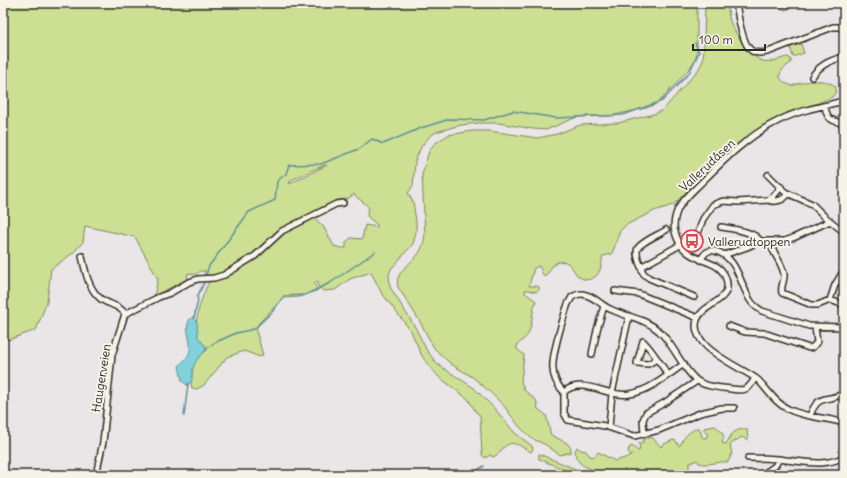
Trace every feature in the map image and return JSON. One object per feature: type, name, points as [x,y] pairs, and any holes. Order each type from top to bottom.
[{"type":"street","points":[[736,3],[746,45],[758,53],[768,52],[829,28],[844,27]]},
{"type":"street","points":[[812,77],[822,66],[834,59],[844,57]]},
{"type":"street","name":"Vallerudåsen","points":[[680,245],[674,229],[677,211],[686,198],[718,166],[750,139],[775,122],[798,113],[844,101]]},
{"type":"street","points":[[825,106],[826,113],[829,118],[844,124]]},
{"type":"street","points":[[768,175],[788,194],[808,201],[844,232]]},
{"type":"street","points":[[768,200],[781,188]]},
{"type":"street","points":[[695,242],[706,214],[717,202],[768,200],[772,202],[785,197],[788,194]]},
{"type":"street","points":[[82,256],[86,274],[94,291],[100,299],[120,308],[125,314],[170,293],[189,282],[224,275],[255,256],[282,231],[343,202]]},
{"type":"street","points":[[724,255],[760,241],[793,238],[830,221]]},
{"type":"street","points":[[721,227],[750,234],[757,237],[760,241]]},
{"type":"street","points":[[666,230],[642,244],[638,248],[637,252],[643,273],[649,278],[694,297]]},
{"type":"street","points":[[770,241],[784,274],[781,289],[782,293],[812,305],[818,305],[830,300],[844,305]]},
{"type":"street","points":[[641,267],[680,245],[689,254],[713,264],[722,270],[726,276],[727,286],[725,292],[721,299],[703,311],[698,318],[696,325],[696,331],[704,343],[726,361],[755,378],[783,406],[795,412],[844,423]]},
{"type":"street","points":[[701,260],[705,253],[709,251],[724,255],[733,265],[749,299],[756,307],[765,312],[800,324],[815,327],[844,327]]},
{"type":"street","points":[[830,300],[844,270]]},
{"type":"street","points":[[615,291],[639,294],[698,318]]},
{"type":"street","points":[[734,408],[722,408],[700,413],[659,430],[644,434],[631,435],[609,427],[568,420],[564,413],[564,392],[555,379],[552,364],[554,350],[568,304],[572,297],[577,294],[581,294],[594,298],[604,306],[646,322],[658,330],[670,343],[697,381],[701,383],[710,386],[744,390],[749,388],[755,378]]},
{"type":"street","points":[[592,354],[604,306]]},
{"type":"street","name":"Haugerveien","points":[[96,475],[103,442],[112,355],[125,314]]},
{"type":"street","points":[[609,427],[612,393],[629,316]]},
{"type":"street","points":[[729,326],[745,332],[764,333],[809,348],[817,342],[815,327]]},
{"type":"street","points":[[657,359],[648,364],[637,363],[643,341],[652,351],[668,375]]},
{"type":"street","points":[[564,392],[572,388],[584,387],[627,395],[649,386],[684,364]]},
{"type":"street","points":[[644,434],[643,420],[646,413],[697,381]]},
{"type":"street","points":[[810,416],[815,404],[819,400],[844,393]]},
{"type":"street","points":[[748,458],[779,459],[810,464],[823,463],[844,457]]},
{"type":"street","points":[[762,475],[775,466],[779,459]]},
{"type":"green space","points":[[3,3],[697,3],[697,52],[695,60],[690,68],[661,100],[654,105],[610,116],[577,117],[546,130],[499,123],[461,125],[436,132],[429,137],[421,147],[415,161],[413,186],[408,193],[413,202],[416,232],[413,244],[391,269],[389,275],[390,287],[415,327],[426,349],[437,364],[474,388],[494,408],[515,433],[532,446],[533,449],[531,452],[517,444],[510,444],[493,457],[490,455],[485,458],[482,455],[480,415],[476,412],[468,399],[439,377],[428,365],[422,356],[411,331],[381,292],[371,272],[350,279],[335,290],[323,291],[318,286],[318,281],[314,283],[318,290],[299,297],[283,298],[258,324],[256,331],[263,355],[260,357],[244,351],[227,357],[204,385],[197,389],[192,388],[190,378],[192,362],[207,350],[207,347],[198,338],[196,332],[197,317],[203,295],[209,282],[204,273],[206,271],[200,271],[196,274],[188,273],[187,279],[154,296],[158,279],[135,237],[85,226],[83,242],[73,253],[51,269],[47,302],[36,330],[8,340],[3,338]],"holes":[[[327,165],[289,184],[291,180],[314,169]],[[354,194],[368,207],[369,209],[367,216],[377,225],[377,227],[365,225],[362,239],[351,238],[346,242],[346,248],[334,246],[323,226],[313,217],[335,203],[349,198]]]},
{"type":"green space","points":[[705,3],[728,3],[729,17],[732,26],[739,38],[759,59],[763,61],[773,61],[788,57],[791,59],[791,63],[786,66],[780,76],[787,84],[792,86],[809,81],[821,81],[832,84],[836,87],[836,92],[832,97],[816,104],[788,112],[759,128],[726,153],[673,205],[654,211],[626,225],[620,231],[612,254],[603,256],[600,270],[595,277],[590,279],[581,278],[566,262],[563,261],[554,264],[544,277],[539,266],[534,268],[529,286],[537,286],[539,287],[539,290],[536,292],[525,290],[525,293],[536,302],[528,334],[517,345],[517,349],[524,355],[521,381],[524,390],[536,400],[538,409],[546,415],[551,435],[567,443],[571,448],[571,452],[560,455],[546,445],[531,438],[492,394],[474,378],[451,364],[434,348],[419,320],[398,287],[397,281],[401,272],[416,257],[424,242],[425,234],[422,174],[429,151],[434,144],[448,135],[472,131],[489,131],[538,138],[557,134],[580,125],[618,123],[654,114],[663,110],[698,70],[703,61]]},
{"type":"green space","points":[[773,3],[791,3],[791,8],[785,10]]},
{"type":"green space","points":[[801,44],[804,53],[793,57],[790,47]]},
{"type":"green space","points":[[715,426],[724,436],[722,443],[726,444],[734,432],[743,429],[747,429],[748,439],[747,440],[742,437],[732,443],[730,446],[732,453],[728,462],[702,464],[697,460],[689,464],[689,469],[677,475],[671,475],[672,472],[665,473],[665,475],[607,473],[586,467],[580,463],[577,459],[575,451],[577,447],[594,457],[598,452],[615,461],[631,456],[628,452],[629,448],[632,446],[638,451],[640,450],[639,443],[643,443],[643,439],[652,437],[661,447],[662,445],[673,440],[676,441],[679,446],[685,436],[697,428],[700,429],[702,437],[704,438],[707,437],[707,433],[704,431],[704,428]]},
{"type":"green space","points":[[539,454],[590,475],[577,475],[539,459]]},
{"type":"water","points":[[194,316],[194,319],[197,322],[198,337],[206,347],[206,350],[194,364],[192,381],[187,385],[182,381],[179,366],[187,357],[189,352],[190,346],[188,323]]},
{"type":"waterway","points":[[206,275],[209,266],[249,212],[275,200],[277,181],[286,174],[289,165],[321,164],[359,149],[372,139],[383,144],[421,128],[450,119],[484,120],[513,111],[556,118],[623,115],[662,101],[689,73],[699,52],[695,43]]},
{"type":"waterway","points":[[205,350],[214,343],[236,333],[254,329],[272,312],[284,296],[305,295],[330,283],[375,252]]},
{"type":"waterway","points":[[194,318],[198,300],[197,297],[204,283]]},
{"type":"waterway","points":[[184,416],[188,384]]},
{"type":"waterway","points":[[470,475],[484,466]]},
{"type":"place","name":"Vallerudtoppen","points":[[692,241]]}]
